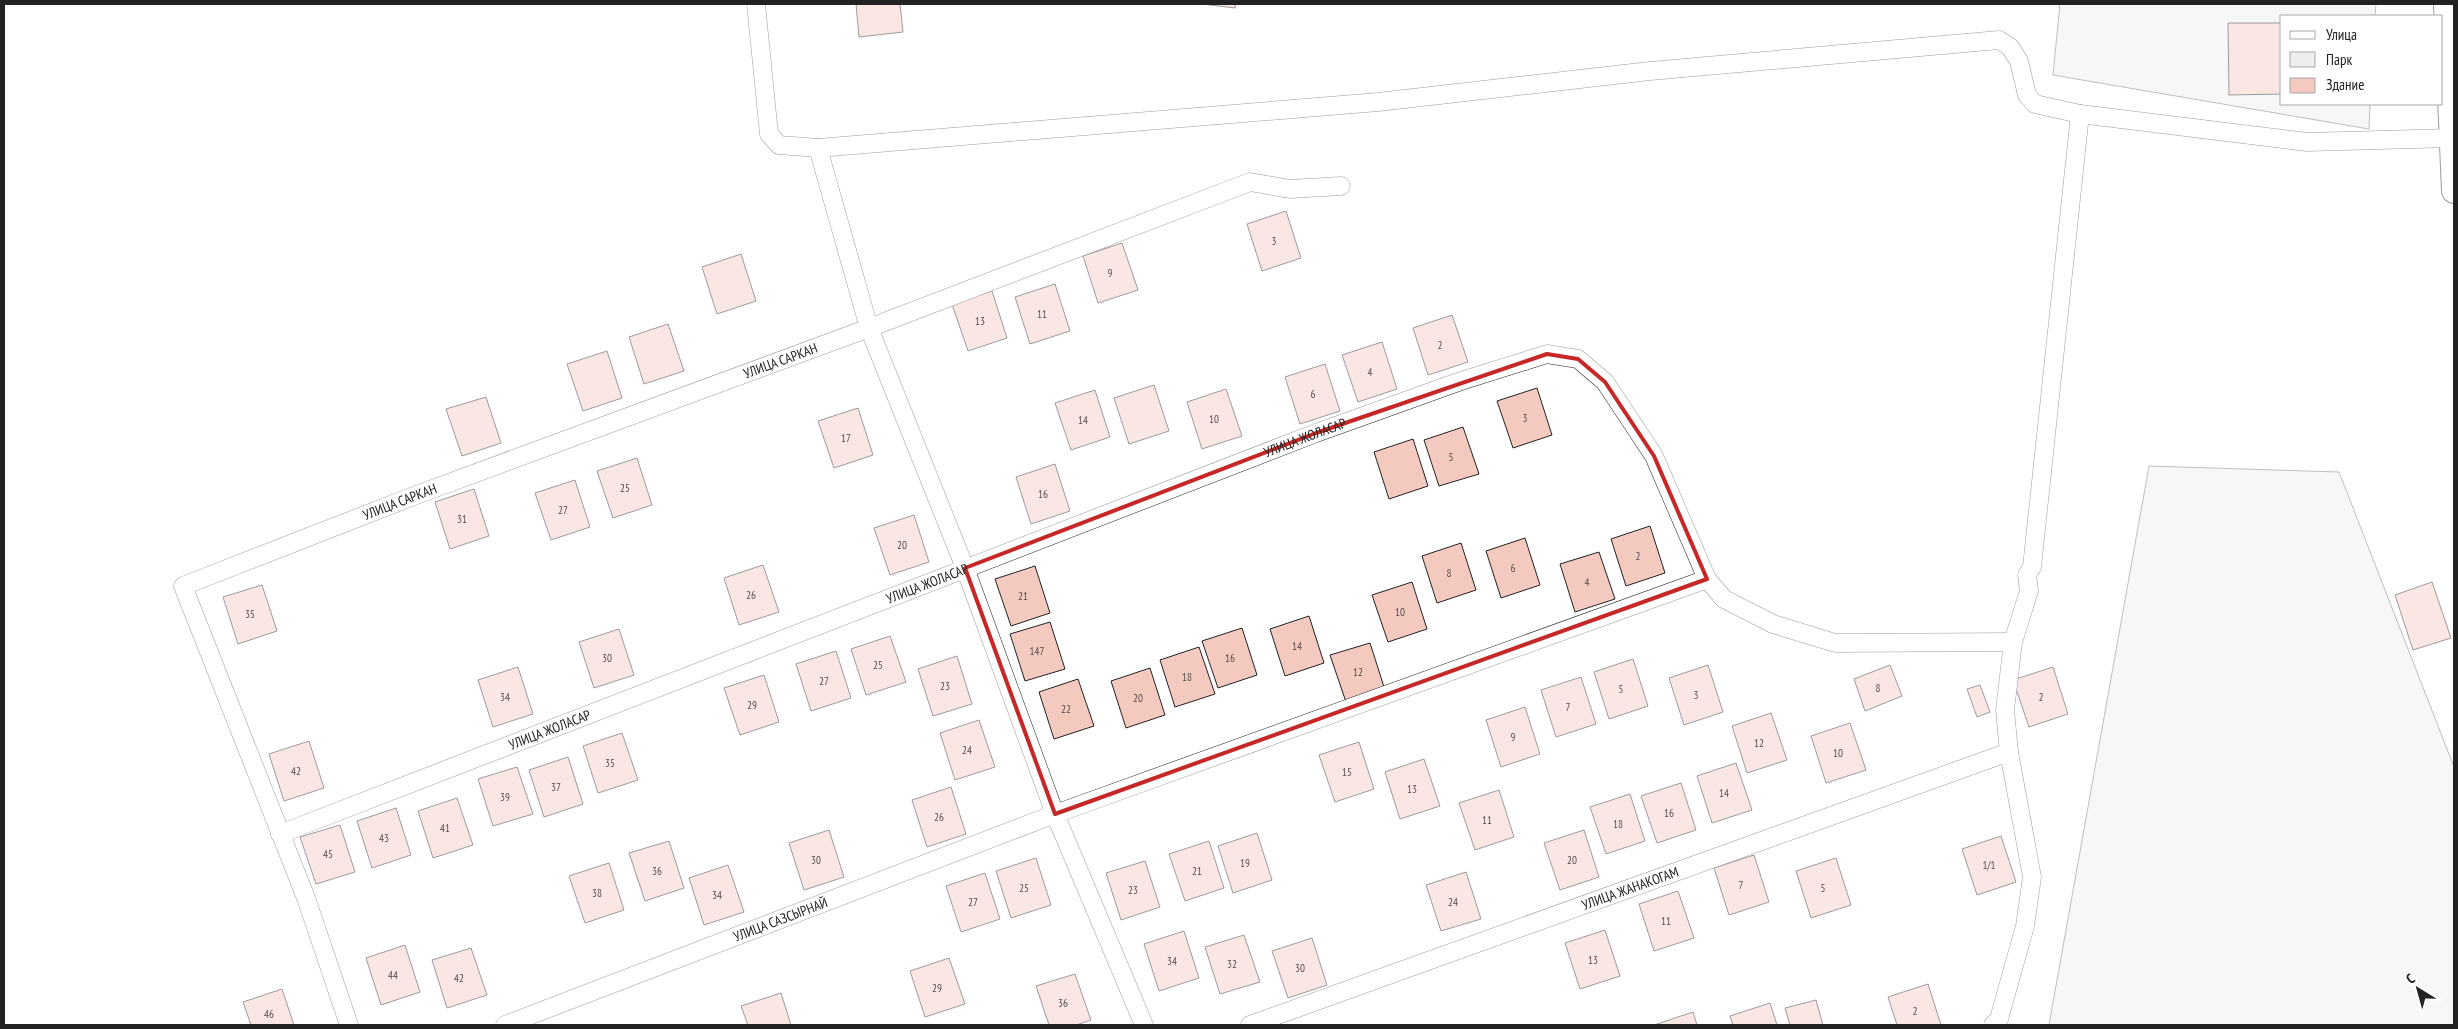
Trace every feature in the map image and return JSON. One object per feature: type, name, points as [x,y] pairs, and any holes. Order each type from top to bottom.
[{"type":"street","points":[[756,4],[769,134],[779,145],[818,148],[1378,102],[1650,71],[1999,40],[2010,47],[2019,61],[2027,95],[2035,104],[2080,114],[2306,142],[2452,138]]},
{"type":"street","points":[[2446,4],[2454,192]]},
{"type":"street","points":[[1993,1025],[1999,1019],[2025,926],[2032,878],[2009,752],[2005,710],[2013,642],[2029,591],[2027,575],[2032,567],[2080,114]]},
{"type":"street","points":[[818,148],[869,328],[965,568],[1055,814],[1144,1025]]},
{"type":"street","points":[[869,328],[1250,182],[1290,189],[1341,186]]},
{"type":"street","name":"УЛИЦА САРКАН","points":[[280,834],[183,586],[411,497],[869,328]]},
{"type":"street","name":"УЛИЦА ЖОЛАСАР","points":[[280,834],[1316,433],[1461,381],[1548,354],[1578,359],[1605,382],[1654,456],[1707,579]]},
{"type":"street","points":[[1707,579],[1724,599],[1773,624],[1835,643],[2013,642]]},
{"type":"street","name":"УЛИЦА САЗСЫРНАЙ","points":[[505,1025],[1055,814],[1707,579]]},
{"type":"street","name":"УЛИЦА ЖАНАКОГАМ","points":[[1250,1025],[2009,752]]},
{"type":"street","points":[[280,834],[306,898],[349,1025]]},
{"type":"highlighted area","points":[[1547,354],[1578,359],[1605,382],[1654,456],[1707,579],[1055,814],[965,568],[1316,433]]},
{"type":"green space","points":[[2060,4],[2376,4],[2375,15],[2280,15],[2280,105],[2370,105],[2369,129],[2053,75]]},
{"type":"green space","points":[[2149,466],[2339,472],[2454,767],[2454,1025],[2049,1025]]},
{"type":"building","points":[[856,4],[900,4],[903,32],[859,37]]},
{"type":"building","points":[[1202,4],[1236,4],[1235,8]]},
{"type":"building","points":[[2228,23],[2280,23],[2280,94],[2229,95]]},
{"type":"building","points":[[1286,211],[1301,258],[1262,271],[1247,224]]},
{"type":"building","points":[[1122,243],[1138,290],[1098,303],[1083,256]]},
{"type":"building","points":[[741,254],[756,301],[717,314],[702,267]]},
{"type":"building","points":[[1055,284],[1070,331],[1030,344],[1015,297]]},
{"type":"building","points":[[992,291],[1007,338],[968,351],[952,304]]},
{"type":"building","points":[[1452,315],[1468,362],[1428,375],[1413,328]]},
{"type":"building","points":[[668,324],[684,371],[644,384],[629,337]]},
{"type":"building","points":[[1382,342],[1397,389],[1358,402],[1342,355]]},
{"type":"building","points":[[607,351],[622,398],[583,411],[567,364]]},
{"type":"building","points":[[1325,364],[1340,411],[1300,424],[1285,377]]},
{"type":"building","points":[[1154,385],[1169,431],[1129,444],[1114,398]]},
{"type":"building","points":[[1537,388],[1552,435],[1513,448],[1497,401]]},
{"type":"building","points":[[1226,389],[1242,436],[1202,449],[1187,402]]},
{"type":"building","points":[[1095,390],[1110,437],[1071,450],[1055,403]]},
{"type":"building","points":[[486,397],[501,443],[462,456],[446,409]]},
{"type":"building","points":[[858,408],[873,455],[834,468],[818,421]]},
{"type":"building","points":[[1463,427],[1479,474],[1439,486],[1424,440]]},
{"type":"building","points":[[1413,439],[1428,486],[1389,499],[1374,452]]},
{"type":"building","points":[[637,458],[652,505],[613,518],[597,471]]},
{"type":"building","points":[[1055,464],[1070,511],[1031,524],[1016,477]]},
{"type":"building","points":[[575,480],[590,527],[551,540],[535,493]]},
{"type":"building","points":[[474,489],[489,536],[450,549],[435,502]]},
{"type":"building","points":[[914,515],[929,562],[890,575],[874,528]]},
{"type":"building","points":[[1650,526],[1665,573],[1626,586],[1611,539]]},
{"type":"building","points":[[1525,538],[1540,585],[1501,598],[1486,551]]},
{"type":"building","points":[[1461,543],[1476,590],[1437,603],[1422,556]]},
{"type":"building","points":[[1599,552],[1615,599],[1575,612],[1560,564]]},
{"type":"building","points":[[763,565],[779,612],[739,625],[724,578]]},
{"type":"building","points":[[1035,566],[1050,613],[1011,626],[995,579]]},
{"type":"building","points":[[1412,582],[1427,629],[1388,642],[1372,595]]},
{"type":"building","points":[[2432,582],[2451,638],[2413,650],[2395,595]]},
{"type":"building","points":[[262,585],[277,631],[238,644],[223,597]]},
{"type":"building","points":[[1309,616],[1324,663],[1285,676],[1270,629]]},
{"type":"building","points":[[1050,622],[1065,669],[1025,681],[1010,634]]},
{"type":"building","points":[[1242,628],[1257,675],[1218,688],[1202,641]]},
{"type":"building","points":[[619,629],[634,675],[594,688],[579,642]]},
{"type":"building","points":[[890,636],[906,682],[866,695],[851,649]]},
{"type":"building","points":[[1370,643],[1385,690],[1346,702],[1330,655]]},
{"type":"building","points":[[1199,647],[1215,694],[1175,707],[1160,660]]},
{"type":"building","points":[[836,651],[851,698],[811,711],[796,664]]},
{"type":"building","points":[[957,656],[972,704],[933,716],[918,669]]},
{"type":"building","points":[[1633,659],[1648,706],[1609,719],[1594,672]]},
{"type":"building","points":[[1708,665],[1723,712],[1684,725],[1669,678]]},
{"type":"building","points":[[1890,665],[1902,696],[1865,711],[1854,679]]},
{"type":"building","points":[[518,667],[533,714],[493,727],[478,680]]},
{"type":"building","points":[[2053,667],[2068,714],[2029,727],[2013,680]]},
{"type":"building","points":[[1150,668],[1165,715],[1126,728],[1111,681]]},
{"type":"building","points":[[764,675],[779,722],[740,735],[724,688]]},
{"type":"building","points":[[1581,677],[1596,724],[1556,737],[1541,690]]},
{"type":"building","points":[[1078,679],[1094,726],[1054,739],[1039,692]]},
{"type":"building","points":[[1980,685],[1990,712],[1977,717],[1967,689]]},
{"type":"building","points":[[1525,707],[1540,754],[1501,767],[1486,720]]},
{"type":"building","points":[[1771,713],[1787,760],[1747,773],[1732,726]]},
{"type":"building","points":[[979,720],[995,767],[955,780],[940,733]]},
{"type":"building","points":[[1850,723],[1866,770],[1826,783],[1811,736]]},
{"type":"building","points":[[622,733],[638,780],[598,793],[583,746]]},
{"type":"building","points":[[309,741],[324,788],[284,801],[269,754]]},
{"type":"building","points":[[1359,742],[1374,789],[1335,802],[1319,755]]},
{"type":"building","points":[[568,757],[583,804],[544,817],[529,770]]},
{"type":"building","points":[[1424,759],[1440,806],[1400,819],[1385,772]]},
{"type":"building","points":[[1736,763],[1752,810],[1712,823],[1697,776]]},
{"type":"building","points":[[517,767],[533,814],[493,826],[478,779]]},
{"type":"building","points":[[1681,783],[1696,830],[1657,843],[1641,796]]},
{"type":"building","points":[[951,787],[966,834],[927,847],[912,800]]},
{"type":"building","points":[[1499,790],[1514,837],[1475,850],[1459,803]]},
{"type":"building","points":[[1630,794],[1645,841],[1606,854],[1590,807]]},
{"type":"building","points":[[457,798],[473,845],[433,858],[418,811]]},
{"type":"building","points":[[396,808],[411,855],[372,868],[357,821]]},
{"type":"building","points":[[340,825],[355,872],[316,884],[300,837]]},
{"type":"building","points":[[829,830],[844,877],[804,890],[789,843]]},
{"type":"building","points":[[1584,830],[1599,877],[1560,890],[1544,843]]},
{"type":"building","points":[[1257,833],[1272,880],[1233,893],[1218,846]]},
{"type":"building","points":[[2001,836],[2016,882],[1977,895],[1962,849]]},
{"type":"building","points":[[669,841],[684,888],[645,901],[629,853]]},
{"type":"building","points":[[1209,841],[1224,888],[1185,901],[1169,854]]},
{"type":"building","points":[[1754,855],[1769,902],[1729,915],[1714,868]]},
{"type":"building","points":[[1036,858],[1051,905],[1011,918],[996,871]]},
{"type":"building","points":[[1836,858],[1851,905],[1811,918],[1796,871]]},
{"type":"building","points":[[1145,861],[1160,907],[1121,920],[1106,873]]},
{"type":"building","points":[[609,863],[624,910],[585,923],[569,876]]},
{"type":"building","points":[[728,865],[744,912],[704,925],[689,878]]},
{"type":"building","points":[[1466,872],[1481,919],[1441,931],[1426,885]]},
{"type":"building","points":[[985,873],[1000,919],[961,932],[946,886]]},
{"type":"building","points":[[1678,891],[1694,938],[1654,951],[1639,904]]},
{"type":"building","points":[[1605,930],[1620,976],[1580,989],[1565,943]]},
{"type":"building","points":[[1184,931],[1199,978],[1159,991],[1144,944]]},
{"type":"building","points":[[1244,935],[1260,982],[1220,994],[1205,947]]},
{"type":"building","points":[[1312,938],[1327,985],[1288,998],[1272,951]]},
{"type":"building","points":[[405,945],[420,992],[381,1005],[366,958]]},
{"type":"building","points":[[471,948],[487,995],[447,1008],[432,960]]},
{"type":"building","points":[[949,958],[965,1004],[925,1017],[910,971]]},
{"type":"building","points":[[1075,974],[1091,1020],[1076,1025],[1049,1025],[1036,986]]},
{"type":"building","points":[[1928,984],[1941,1025],[1897,1025],[1888,997]]},
{"type":"building","points":[[282,989],[294,1025],[251,1025],[243,1002]]},
{"type":"building","points":[[781,993],[791,1025],[748,1025],[741,1006]]},
{"type":"building","points":[[1816,1000],[1823,1025],[1790,1025],[1785,1008]]},
{"type":"building","points":[[1770,1003],[1777,1025],[1733,1025],[1730,1016]]},
{"type":"building","points":[[1693,1012],[1697,1025],[1654,1025]]}]
